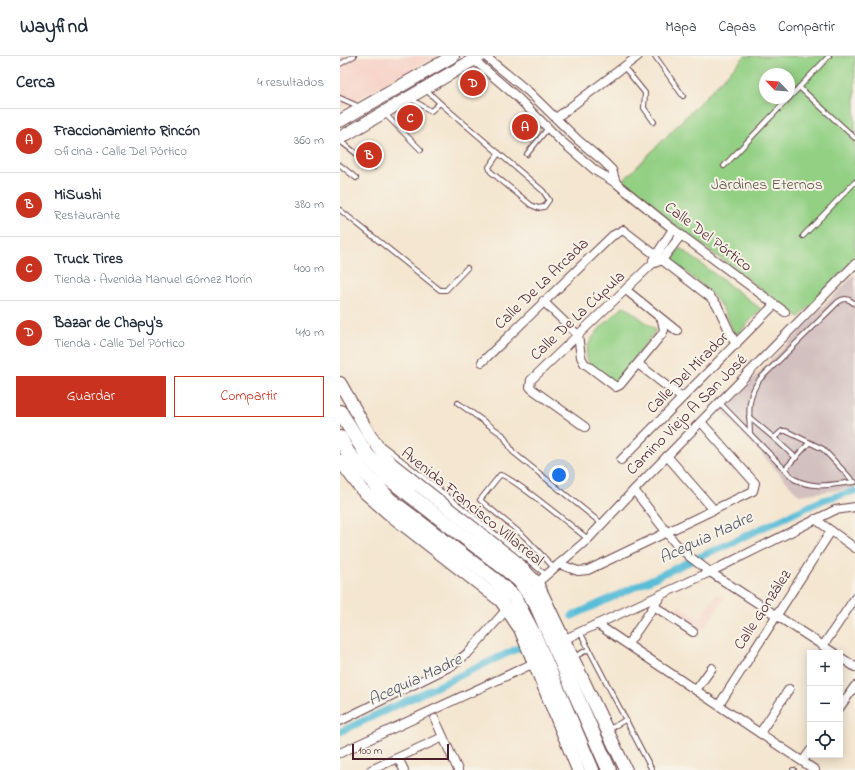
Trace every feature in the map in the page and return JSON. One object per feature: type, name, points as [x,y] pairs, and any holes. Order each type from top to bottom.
[{"type":"highway","name":"Avenida Francisco Villarreal","points":[[340,412],[368,455],[388,478],[519,580],[535,602],[609,770]]},
{"type":"highway","points":[[340,438],[348,453],[362,471],[390,500],[495,580],[514,597],[534,635],[592,770]]},
{"type":"highway","points":[[388,461],[396,473],[470,542]]},
{"type":"main road","points":[[340,121],[451,56]]},
{"type":"main road","points":[[340,139],[480,57]]},
{"type":"main road","points":[[365,106],[372,112],[371,120]]},
{"type":"main road","name":"Avenida Francisco Villarreal","points":[[340,384],[368,434],[388,461],[514,560],[542,579],[564,639],[626,770]]},
{"type":"main road","points":[[340,461],[350,476],[373,500],[490,591],[507,609],[520,629],[578,770]]},
{"type":"street","points":[[556,118],[638,56]]},
{"type":"street","name":"Calle Del Pórtico","points":[[480,57],[529,92],[612,170],[616,183]]},
{"type":"street","name":"Calle Del Pórtico","points":[[480,57],[548,128],[596,171],[616,183],[673,229],[785,312]]},
{"type":"street","name":"Calle De La Cúpula","points":[[652,264],[655,255],[673,229]]},
{"type":"street","name":"Calle De La Arcada","points":[[482,362],[543,301],[612,236],[623,230],[655,255]]},
{"type":"street","points":[[662,260],[681,235]]},
{"type":"street","points":[[655,255],[710,296],[717,305],[736,345]]},
{"type":"street","name":"Calle De La Cúpula","points":[[585,427],[532,389],[530,384],[533,378],[652,264],[662,260]]},
{"type":"street","name":"Camino Viejo A San José","points":[[542,579],[588,539],[855,264]]},
{"type":"street","points":[[626,290],[677,331]]},
{"type":"street","points":[[543,301],[578,335],[581,357],[584,363],[613,386],[620,385],[662,334],[664,330],[662,320]]},
{"type":"street","name":"Calle Del Mirador","points":[[621,460],[774,305]]},
{"type":"street","points":[[638,364],[682,398]]},
{"type":"street","points":[[556,566],[578,571],[588,570],[750,494],[755,488],[755,483],[700,422]]},
{"type":"street","points":[[667,456],[714,510]]},
{"type":"street","points":[[634,490],[675,543],[690,557],[710,572],[777,614],[829,650]]},
{"type":"street","points":[[564,639],[710,572],[815,519],[835,510],[855,507]]},
{"type":"street","points":[[815,519],[855,548]]},
{"type":"street","name":"Calle González","points":[[719,705],[831,531]]},
{"type":"street","points":[[628,644],[663,594]]},
{"type":"street","points":[[823,646],[855,598]]},
{"type":"street","points":[[654,606],[693,632]]},
{"type":"street","points":[[340,720],[453,665],[469,652],[507,609]]},
{"type":"street","points":[[597,624],[815,770]]},
{"type":"street","points":[[843,659],[855,667]]},
{"type":"street","points":[[340,753],[534,663]]},
{"type":"street","points":[[696,690],[712,668]]},
{"type":"street","points":[[843,703],[855,686]]},
{"type":"street","points":[[760,733],[789,689]]},
{"type":"street","points":[[435,719],[458,770]]},
{"type":"street","points":[[372,770],[443,737]]},
{"type":"street","points":[[803,761],[807,755]]},
{"type":"street","points":[[398,758],[404,770]]},
{"type":"lane","points":[[340,64],[354,56]]},
{"type":"lane","points":[[655,56],[683,96]]},
{"type":"lane","points":[[795,91],[829,56]]},
{"type":"lane","points":[[624,67],[645,93],[644,108],[654,122]]},
{"type":"lane","points":[[799,87],[855,138]]},
{"type":"lane","points":[[425,88],[440,104],[499,153],[543,191],[548,200],[544,207],[538,208],[531,206],[491,172],[489,167],[499,153]]},
{"type":"lane","points":[[340,98],[365,106]]},
{"type":"lane","points":[[409,98],[430,111],[440,104]]},
{"type":"lane","points":[[724,166],[783,104]]},
{"type":"lane","points":[[384,113],[421,150]]},
{"type":"lane","points":[[527,154],[548,128]]},
{"type":"lane","points":[[340,139],[374,167]]},
{"type":"lane","points":[[340,165],[356,178]]},
{"type":"lane","points":[[803,236],[855,182]]},
{"type":"lane","points":[[340,210],[440,290],[446,290],[467,268]]},
{"type":"lane","points":[[750,433],[749,399],[760,379],[838,302],[843,299],[847,299],[855,304]]},
{"type":"lane","points":[[458,402],[503,435],[513,452],[602,524]]},
{"type":"lane","points":[[720,402],[785,469],[801,483],[816,487],[854,482]]},
{"type":"lane","points":[[749,417],[796,458]]},
{"type":"lane","points":[[774,438],[782,431],[786,431],[823,449],[854,482]]},
{"type":"lane","points":[[368,434],[517,551],[542,579]]},
{"type":"lane","points":[[785,469],[809,443]]},
{"type":"lane","points":[[556,566],[525,537],[480,500],[500,475],[505,476],[517,484],[588,539]]},
{"type":"lane","points":[[580,632],[652,770]]},
{"type":"lane","points":[[573,658],[589,649]]},
{"type":"lane","points":[[607,730],[625,720]]},
{"type":"shaded area","points":[[340,56],[438,56],[340,108]]},
{"type":"shaded area","points":[[855,274],[855,488],[799,495],[722,411]]},
{"type":"shaded area","points":[[717,594],[725,597],[703,630],[674,611],[678,605],[700,618]]},
{"type":"green space","name":"Jardines Eternos","points":[[745,56],[855,56],[855,258],[799,317],[620,184]]},
{"type":"green space","points":[[680,248],[761,309],[738,334],[733,331],[728,318],[716,299],[692,276],[671,261]]},
{"type":"green space","points":[[624,306],[656,330],[615,384],[592,368],[587,359],[587,351],[595,334]]},
{"type":"waterway","name":"Acequia Madre","points":[[572,616],[823,500],[855,491]]},
{"type":"waterway","name":"Acequia Madre","points":[[340,732],[525,645]]},
{"type":"place","name":"Bazar de Chapy's","points":[[473,83]]},
{"type":"place","name":"Truck Tires","points":[[410,118]]},
{"type":"place","name":"Fraccionamiento Rincón","points":[[525,127]]},
{"type":"place","name":"MiSushi","points":[[369,155]]}]
